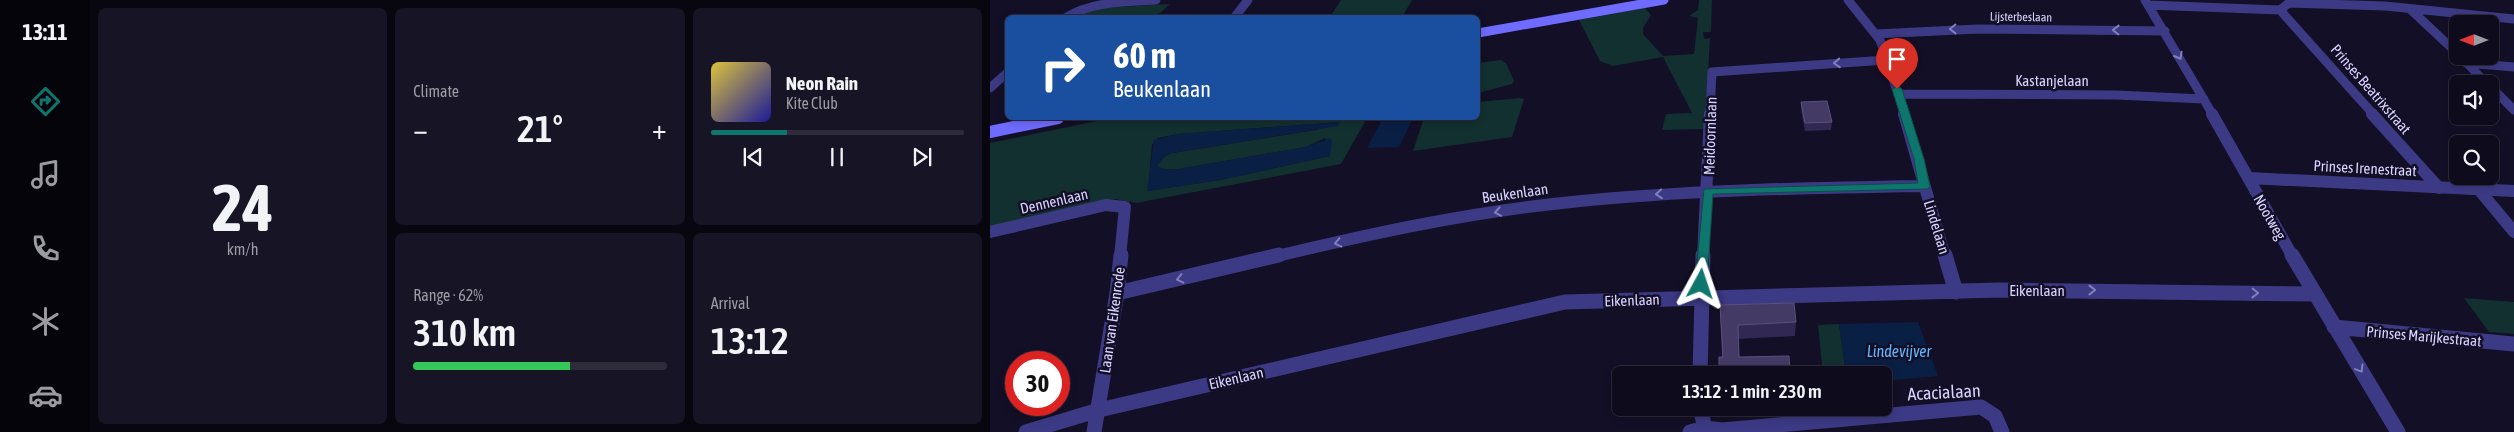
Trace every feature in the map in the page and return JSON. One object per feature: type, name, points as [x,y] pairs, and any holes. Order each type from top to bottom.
[{"type":"main road","points":[[1480,33],[1664,0]]},
{"type":"main road","points":[[990,132],[1048,120]]},
{"type":"street","points":[[1070,15],[1093,6],[1156,0]]},
{"type":"street","points":[[1236,15],[1248,0]]},
{"type":"street","name":"Lindelaan","points":[[1848,0],[1876,34],[1899,94],[1956,292]]},
{"type":"street","points":[[2146,2],[2280,10],[2289,3],[2410,9],[2514,19]]},
{"type":"street","name":"Nootweg","points":[[2146,2],[2165,31],[2314,294],[2398,432]]},
{"type":"street","points":[[2410,9],[2449,46]]},
{"type":"street","name":"Prinses Beatrixstraat","points":[[2280,10],[2439,188]]},
{"type":"street","name":"Lijsterbeslaan","points":[[1876,34],[1977,29],[2165,31]]},
{"type":"street","name":"Meidoornlaan","points":[[1700,366],[1700,299],[1708,191],[1712,72],[1886,60]]},
{"type":"street","points":[[2499,64],[2514,67]]},
{"type":"street","points":[[2468,65],[2479,75]]},
{"type":"street","points":[[990,88],[1005,75]]},
{"type":"street","name":"Kastanjelaan","points":[[1899,94],[2116,95],[2204,99]]},
{"type":"street","points":[[2499,95],[2514,110]]},
{"type":"street","name":"Prinses Irenestraat","points":[[2248,178],[2480,191],[2514,191]]},
{"type":"street","name":"Beukenlaan","points":[[1117,293],[1392,231],[1509,209],[1593,199],[1708,191],[1924,186]]},
{"type":"street","points":[[2480,191],[2514,232]]},
{"type":"street","name":"Dennenlaan","points":[[990,232],[1106,206],[1125,207]]},
{"type":"street","name":"Laan van Eikenrode","points":[[1094,432],[1117,293],[1125,207]]},
{"type":"street","name":"Eikenlaan","points":[[1026,432],[1099,410],[1566,302],[1956,292],[2132,290],[2314,294]]},
{"type":"street","name":"Prinses Marijkestraat","points":[[2334,327],[2514,344]]},
{"type":"street","name":"Acacialaan","points":[[1698,430],[1722,430],[1981,407],[1992,410],[2002,432]]},
{"type":"street","points":[[1698,430],[1699,416]]},
{"type":"green space","points":[[1341,0],[1412,0],[1403,15],[1331,15]]},
{"type":"green space","points":[[1699,0],[1712,0],[1711,32],[1703,32],[1704,39],[1710,38],[1705,129],[1662,130],[1666,114],[1692,113],[1663,57],[1613,66],[1600,61],[1579,20],[1645,8],[1651,15],[1643,28],[1643,34],[1663,56],[1694,54],[1698,18],[1689,16],[1698,10]]},
{"type":"green space","points":[[1170,4],[1160,13],[1154,15],[1076,15],[1087,9]]},
{"type":"green space","points":[[1501,60],[1506,63],[1514,81],[1512,84],[1480,92],[1480,63]]},
{"type":"green space","points":[[1524,99],[1512,137],[1413,151],[1423,120],[1480,120],[1480,102]]},
{"type":"green space","points":[[1101,120],[1366,120],[1341,164],[1136,203],[1115,199],[1100,201],[990,227],[990,143]],"holes":[[[1340,122],[1316,130],[1172,153],[1165,156],[1156,166],[1160,168],[1182,169],[1306,147],[1325,138],[1330,156],[1220,180],[1148,191],[1152,145],[1158,138],[1178,134]]]},
{"type":"green space","points":[[2464,298],[2514,302],[2514,334],[2489,332]]},
{"type":"green space","points":[[1839,324],[1845,366],[1822,366],[1818,325]]},
{"type":"water","points":[[1382,120],[1412,120],[1399,147],[1367,148]]},
{"type":"water","points":[[1340,122],[1338,126],[1172,153],[1165,156],[1157,166],[1168,169],[1181,169],[1306,147],[1330,138],[1332,141],[1330,156],[1220,180],[1147,191],[1154,140],[1178,134]]},
{"type":"water","name":"Lindevijver","points":[[1918,322],[1938,376],[1892,380],[1892,366],[1845,366],[1839,324]]},
{"type":"building","points":[[1827,101],[1832,122],[1805,123],[1801,102]]},
{"type":"building","points":[[1794,303],[1796,322],[1738,325],[1739,357],[1789,356],[1790,366],[1719,366],[1719,357],[1723,357],[1720,305]]},
{"type":"route","points":[[1701,284],[1708,191],[1924,186],[1919,159],[1897,89]]}]
